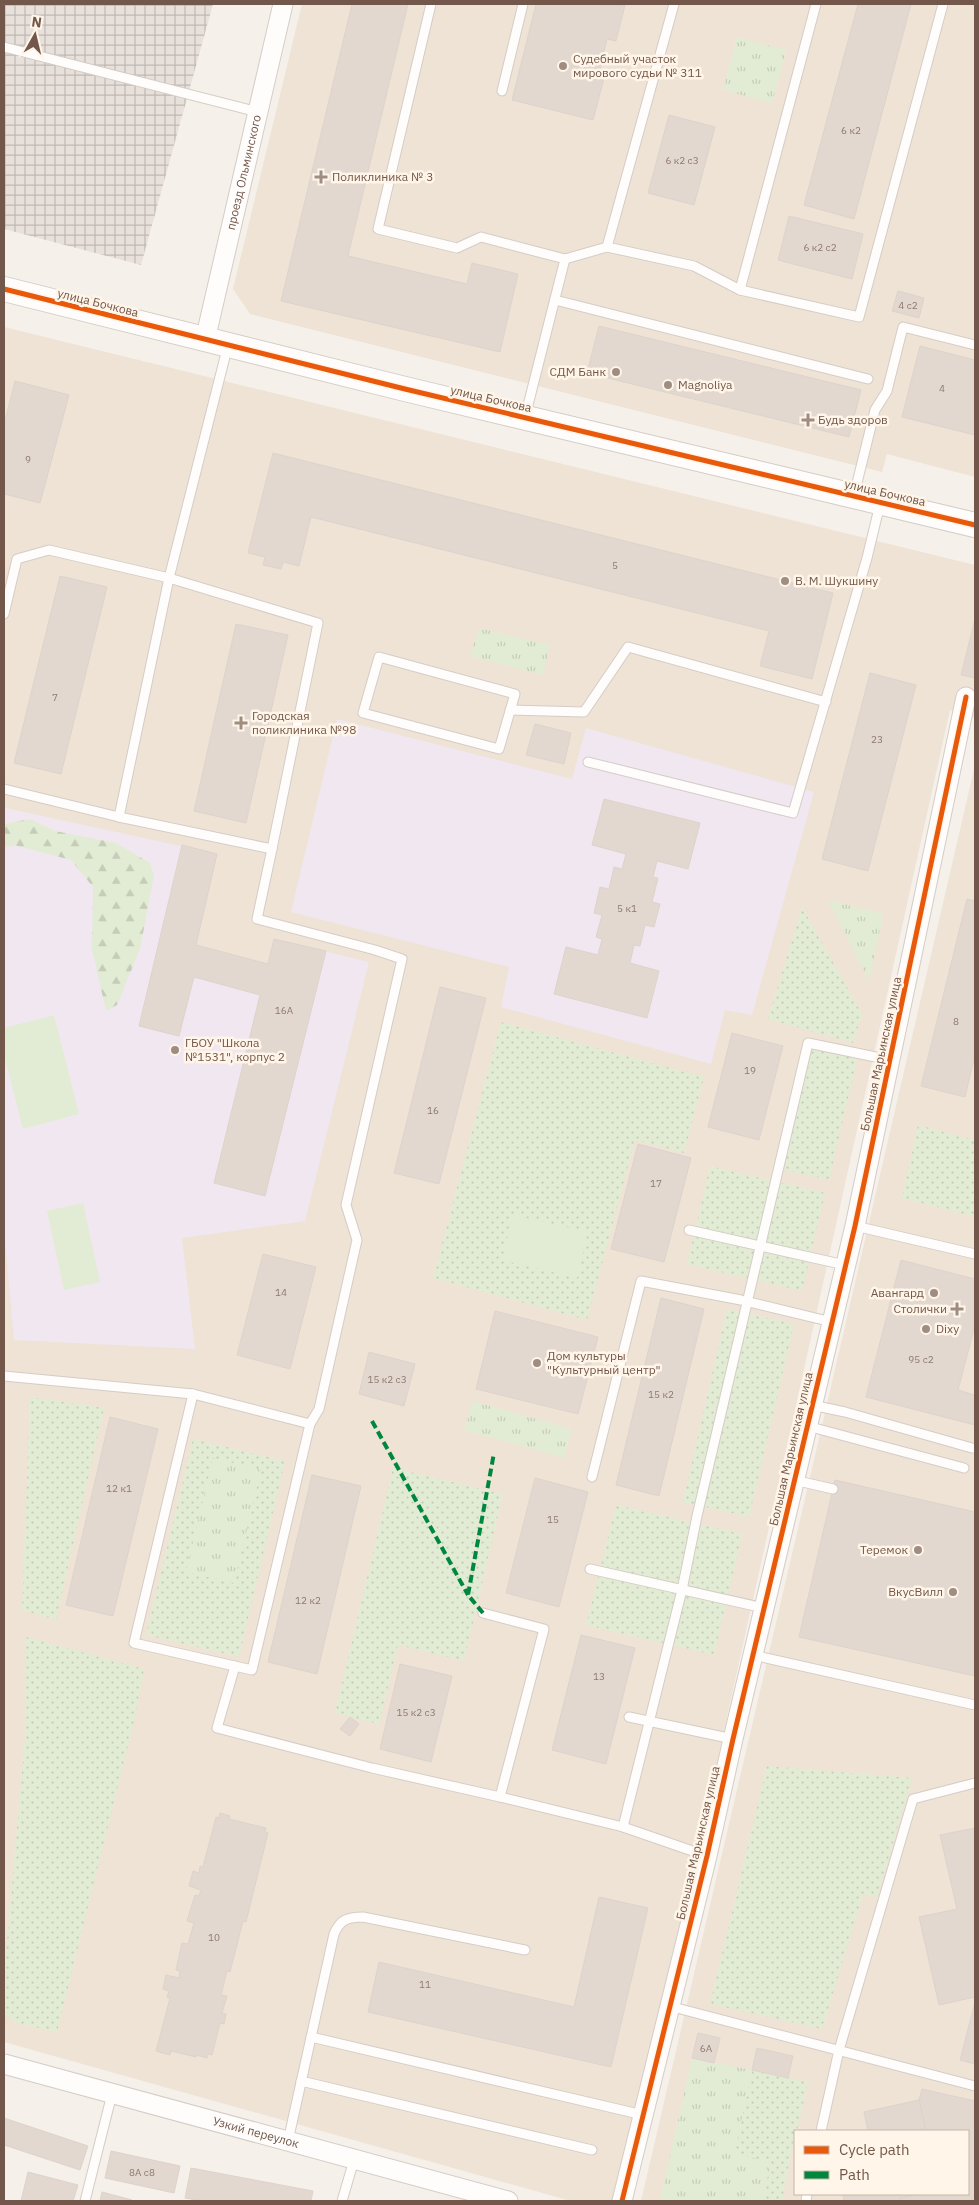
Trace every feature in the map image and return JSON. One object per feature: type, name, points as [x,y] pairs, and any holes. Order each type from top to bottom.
[{"type":"street","name":"проезд Ольминского","points":[[204,340],[283,4]]},
{"type":"street","name":"улица Бочкова","points":[[4,289],[228,346],[975,524]]},
{"type":"street","name":"Большая Марьинская улица","points":[[622,2201],[707,1856],[733,1738],[855,1226],[970,699]]},
{"type":"street","name":"Узкий переулок","points":[[4,2064],[508,2201]]},
{"type":"lane","points":[[431,4],[378,229],[457,248],[481,237],[565,259],[607,246],[694,266],[740,290],[859,317],[943,4]]},
{"type":"lane","points":[[502,91],[523,4]]},
{"type":"lane","points":[[607,246],[674,4]]},
{"type":"lane","points":[[740,290],[816,4]]},
{"type":"lane","points":[[4,47],[258,112]]},
{"type":"lane","points":[[525,417],[565,259]]},
{"type":"lane","points":[[555,300],[868,379]]},
{"type":"lane","points":[[854,496],[875,410],[887,392],[903,327],[975,345]]},
{"type":"lane","points":[[119,817],[169,578],[228,346]]},
{"type":"lane","points":[[588,762],[793,813],[826,702],[880,502]]},
{"type":"lane","points":[[4,614],[16,560],[48,550],[169,578],[318,623],[257,920],[402,959],[346,1205],[357,1240],[319,1409],[310,1424],[252,1670],[134,1643],[193,1394]]},
{"type":"lane","points":[[510,710],[584,712],[628,648],[826,702]]},
{"type":"lane","points":[[379,658],[514,694],[510,710],[500,749],[364,713],[379,658]]},
{"type":"lane","points":[[4,789],[119,817],[272,849]]},
{"type":"lane","points":[[622,1827],[682,1590],[690,1546],[746,1302],[808,1043],[890,1060]]},
{"type":"lane","points":[[855,1226],[975,1254]]},
{"type":"lane","points":[[689,1230],[845,1265]]},
{"type":"lane","points":[[592,1478],[641,1281],[746,1302],[832,1322]]},
{"type":"lane","points":[[4,1376],[193,1394],[310,1424]]},
{"type":"lane","points":[[812,1405],[845,1412],[972,1448]]},
{"type":"lane","points":[[807,1426],[964,1468]]},
{"type":"lane","points":[[794,1480],[833,1489]]},
{"type":"lane","points":[[590,1569],[764,1608]]},
{"type":"lane","points":[[483,1613],[544,1629],[500,1797]]},
{"type":"lane","points":[[753,1655],[975,1705]]},
{"type":"lane","points":[[234,1666],[217,1728],[372,1768],[622,1827],[707,1856]]},
{"type":"lane","points":[[629,1717],[733,1738]]},
{"type":"lane","points":[[821,2130],[839,2050],[913,1799],[975,1783]]},
{"type":"lane","points":[[288,2141],[334,1934],[339,1923],[351,1917],[363,1917],[525,1950]]},
{"type":"lane","points":[[669,2006],[975,2086]]},
{"type":"lane","points":[[311,2037],[643,2115]]},
{"type":"lane","points":[[301,2081],[592,2150]]},
{"type":"lane","points":[[85,2201],[112,2094]]},
{"type":"lane","points":[[342,2201],[354,2160]]},
{"type":"shaded area","points":[[4,4],[213,4],[141,265],[4,229]]},
{"type":"shaded area","points":[[302,4],[975,4],[975,477],[887,454],[882,472],[250,314],[233,289]]},
{"type":"shaded area","points":[[4,327],[975,565],[975,718],[950,710],[620,2200],[571,2201],[4,2042]]},
{"type":"shaded area","points":[[337,719],[572,779],[586,728],[814,792],[752,1015],[725,1010],[711,1064],[501,1007],[509,967],[291,912]]},
{"type":"shaded area","points":[[975,765],[975,2201],[641,2201],[814,1460]]},
{"type":"shaded area","name":"ГБОУ \"Школа №1531\", корпус 2","points":[[4,809],[217,854],[196,945],[268,964],[274,939],[369,962],[305,1221],[182,1238],[195,1349],[14,1340],[4,1229]]},
{"type":"green space","points":[[737,37],[786,50],[772,103],[723,90]]},
{"type":"green space","points":[[479,628],[550,645],[543,675],[470,656]]},
{"type":"green space","points":[[30,819],[55,831],[116,843],[150,863],[154,875],[140,949],[117,1005],[106,1011],[92,949],[93,887],[71,860],[14,845],[4,848],[4,824]]},
{"type":"green space","points":[[828,900],[883,914],[869,981]]},
{"type":"green space","points":[[802,907],[862,1014],[853,1043],[768,1019]]},
{"type":"green space","points":[[54,1015],[79,1114],[23,1129],[4,1055],[4,1028]]},
{"type":"green space","points":[[501,1022],[704,1077],[684,1153],[635,1140],[587,1320],[433,1278]]},
{"type":"green space","points":[[810,1044],[858,1055],[829,1180],[781,1169]]},
{"type":"green space","points":[[918,1125],[975,1140],[975,1217],[902,1198]]},
{"type":"green space","points":[[710,1166],[825,1193],[802,1291],[687,1264]]},
{"type":"green space","points":[[83,1203],[100,1282],[64,1290],[47,1211]]},
{"type":"green space","points":[[513,1215],[588,1232],[577,1278],[502,1260]]},
{"type":"green space","points":[[727,1309],[794,1324],[749,1517],[683,1502]]},
{"type":"green space","points":[[30,1397],[104,1408],[56,1620],[22,1610]]},
{"type":"green space","points":[[473,1401],[572,1429],[564,1458],[464,1430]]},
{"type":"green space","points":[[193,1439],[285,1461],[239,1657],[146,1635]]},
{"type":"green space","points":[[213,1458],[261,1470],[234,1583],[186,1572]]},
{"type":"green space","points":[[393,1468],[503,1494],[464,1661],[398,1645],[379,1724],[335,1713]]},
{"type":"green space","points":[[616,1505],[742,1534],[714,1655],[586,1625]]},
{"type":"green space","points":[[26,1637],[144,1669],[134,1721],[57,2032],[17,2023],[4,2014],[4,1976],[25,1738]]},
{"type":"green space","points":[[767,1766],[912,1778],[877,1897],[863,1894],[822,2029],[710,2004]]},
{"type":"green space","points":[[692,2058],[752,2070],[734,2154],[771,2161],[762,2201],[660,2201]]},
{"type":"green space","points":[[752,2070],[808,2082],[797,2130],[794,2130],[782,2201],[762,2201],[771,2162],[734,2154]]},
{"type":"building","points":[[352,4],[408,4],[348,256],[467,284],[472,263],[518,274],[500,352],[281,301]]},
{"type":"building","points":[[536,4],[625,5],[616,41],[607,39],[598,76],[604,78],[593,120],[512,100]]},
{"type":"building","points":[[858,4],[911,4],[854,219],[804,205]]},
{"type":"building","points":[[669,115],[715,127],[694,205],[648,193]]},
{"type":"building","points":[[789,216],[863,234],[852,279],[778,260]]},
{"type":"building","points":[[898,291],[924,298],[919,318],[892,311]]},
{"type":"building","points":[[599,326],[861,390],[849,437],[587,373]]},
{"type":"building","points":[[920,346],[975,360],[975,435],[902,417]]},
{"type":"building","points":[[15,381],[69,395],[40,503],[4,494],[4,425]]},
{"type":"building","points":[[273,453],[833,593],[812,679],[760,666],[769,631],[311,517],[299,566],[283,562],[281,569],[263,565],[265,557],[248,553]]},
{"type":"building","points":[[60,576],[107,587],[61,774],[14,763]]},
{"type":"building","points":[[975,619],[975,678],[961,675]]},
{"type":"building","name":"Городская поликлиника №98","points":[[236,624],[288,635],[246,823],[194,811]]},
{"type":"building","points":[[870,673],[916,685],[868,871],[822,859]]},
{"type":"building","points":[[535,724],[571,733],[564,764],[526,755]]},
{"type":"building","points":[[604,799],[700,823],[688,869],[657,861],[653,877],[658,878],[652,902],[660,904],[654,927],[645,925],[640,946],[634,945],[630,963],[659,971],[647,1018],[554,994],[566,947],[598,955],[602,939],[596,937],[602,915],[594,913],[600,887],[609,889],[614,867],[622,869],[626,854],[592,845]]},
{"type":"building","points":[[182,845],[217,854],[196,945],[268,964],[274,939],[326,951],[265,1196],[214,1183],[260,995],[194,977],[179,1036],[139,1026]]},
{"type":"building","points":[[967,899],[975,901],[975,1055],[965,1097],[921,1086]]},
{"type":"building","points":[[440,987],[486,998],[439,1184],[394,1173]]},
{"type":"building","points":[[732,1033],[783,1046],[759,1140],[708,1127]]},
{"type":"building","points":[[638,1144],[691,1158],[664,1262],[611,1249]]},
{"type":"building","points":[[263,1254],[316,1267],[290,1369],[237,1355]]},
{"type":"building","points":[[901,1260],[975,1279],[975,1325],[958,1390],[975,1395],[975,1425],[866,1397]]},
{"type":"building","points":[[661,1298],[704,1309],[659,1496],[616,1485]]},
{"type":"building","name":"Дом культуры \"Культурный центр\"","points":[[495,1311],[598,1337],[578,1414],[476,1389]]},
{"type":"building","points":[[369,1352],[415,1364],[404,1406],[359,1394]]},
{"type":"building","points":[[110,1417],[158,1429],[113,1616],[66,1605]]},
{"type":"building","points":[[312,1475],[361,1486],[317,1674],[268,1662]]},
{"type":"building","points":[[535,1478],[588,1492],[559,1607],[506,1593]]},
{"type":"building","points":[[835,1480],[975,1512],[975,1676],[799,1637]]},
{"type":"building","points":[[581,1635],[635,1648],[606,1764],[552,1750]]},
{"type":"building","points":[[400,1664],[452,1676],[431,1762],[380,1749]]},
{"type":"building","points":[[350,1717],[359,1724],[350,1736],[340,1729]]},
{"type":"building","points":[[220,1813],[230,1816],[229,1819],[266,1828],[265,1832],[268,1833],[246,1922],[243,1921],[230,1972],[227,1971],[221,1995],[227,1996],[222,2013],[226,2014],[224,2024],[220,2023],[212,2055],[208,2054],[207,2058],[196,2055],[196,2057],[171,2051],[170,2055],[156,2051],[170,1998],[167,1997],[169,1991],[163,1989],[166,1975],[179,1978],[180,1971],[176,1970],[182,1943],[188,1944],[194,1923],[187,1921],[195,1895],[199,1896],[201,1890],[189,1886],[193,1871],[199,1873],[200,1866],[203,1867],[216,1817],[219,1818]]},
{"type":"building","points":[[975,1828],[975,1997],[939,2005],[919,1917],[957,1909],[940,1835]]},
{"type":"building","points":[[599,1897],[648,1908],[611,2067],[368,2012],[379,1962],[574,2007]]},
{"type":"building","points":[[975,2002],[975,2064],[960,2060]]},
{"type":"building","points":[[698,2033],[720,2038],[714,2063],[692,2058]]},
{"type":"building","points":[[757,2048],[793,2056],[788,2078],[752,2070]]},
{"type":"building","points":[[922,2089],[975,2101],[975,2201],[901,2201],[900,2198],[915,2195],[969,2195],[969,2130],[926,2130],[919,2100]]},
{"type":"building","points":[[919,2100],[926,2130],[868,2130],[864,2112]]},
{"type":"building","points":[[4,2118],[88,2146],[80,2170],[4,2145]]},
{"type":"building","points":[[111,2151],[180,2166],[174,2193],[105,2178]]},
{"type":"building","points":[[191,2168],[313,2191],[311,2201],[204,2201],[185,2198]]},
{"type":"building","points":[[28,2172],[78,2185],[73,2201],[21,2201]]},
{"type":"building","points":[[102,2192],[132,2200],[100,2201]]},
{"type":"building","points":[[843,2195],[915,2195],[900,2198],[901,2201],[844,2201]]},
{"type":"marked path","points":[[372,1421],[468,1595]]},
{"type":"marked path","points":[[483,1613],[468,1595],[494,1453]]},
{"type":"cycle path","points":[[4,289],[405,389],[975,525]]},
{"type":"cycle path","points":[[622,2201],[707,1856],[855,1226],[966,697]]},
{"type":"place","name":"Судебный участок мирового судьи № 311","points":[[563,66]]},
{"type":"place","name":"Поликлиника № 3","points":[[321,177]]},
{"type":"place","name":"СДМ Банк","points":[[616,372]]},
{"type":"place","name":"Magnoliya","points":[[668,385]]},
{"type":"place","name":"Будь здоров","points":[[808,420]]},
{"type":"place","name":"В. М. Шукшину","points":[[785,581]]},
{"type":"place","name":"Городская поликлиника №98","points":[[241,723]]},
{"type":"place","name":"ГБОУ \"Школа №1531\", корпус 2","points":[[175,1050]]},
{"type":"place","name":"Авангард","points":[[934,1293]]},
{"type":"place","name":"Столички","points":[[957,1309]]},
{"type":"place","name":"Dixy","points":[[926,1329]]},
{"type":"place","name":"Дом культуры \"Культурный центр\"","points":[[537,1363]]},
{"type":"place","name":"Теремок","points":[[918,1550]]},
{"type":"place","name":"ВкусВилл","points":[[953,1592]]}]
